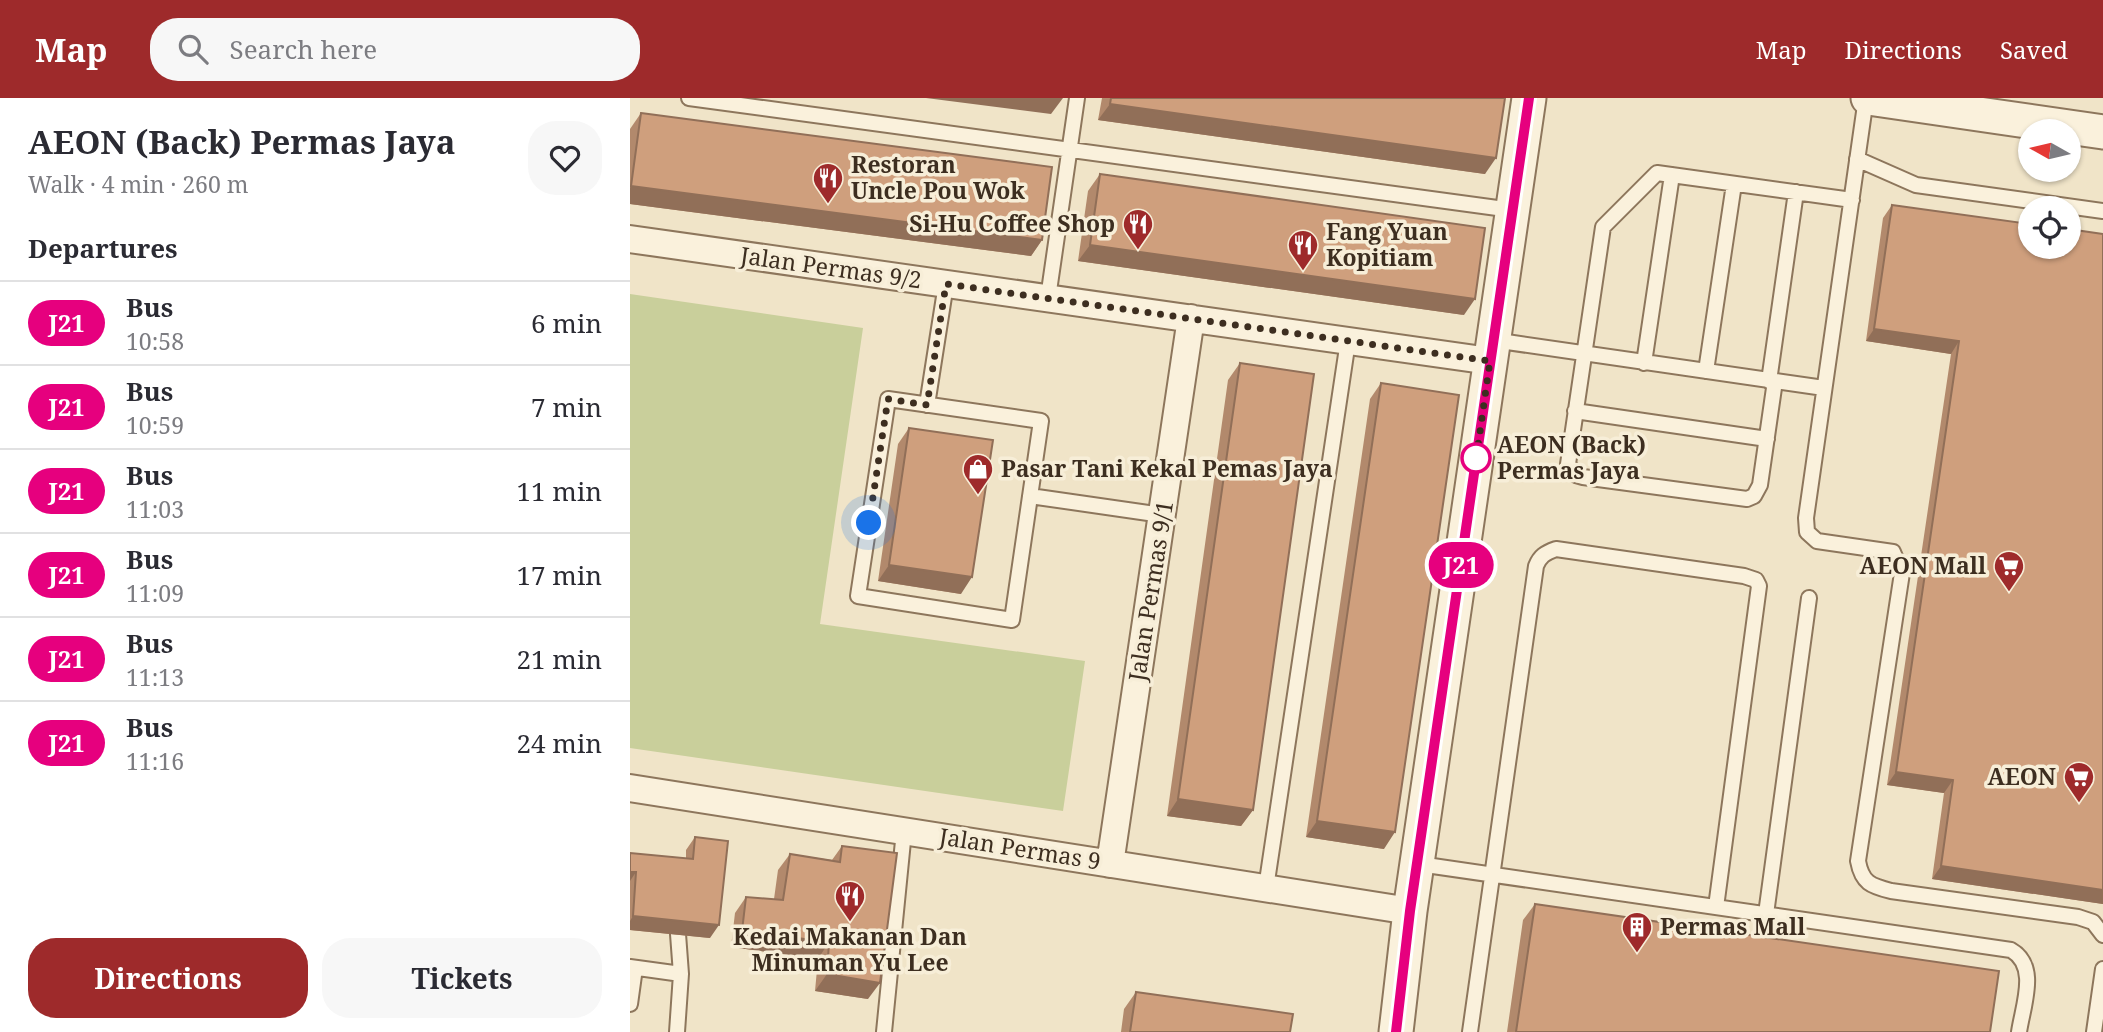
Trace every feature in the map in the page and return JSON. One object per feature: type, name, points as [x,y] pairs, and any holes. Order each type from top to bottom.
[{"type":"street","points":[[1396,1032],[1410,911],[1419,864],[1528,98]]},
{"type":"street","points":[[1867,98],[2103,132]]},
{"type":"street","name":"Jalan Permas 9/2","points":[[630,239],[1348,341],[1491,351]]},
{"type":"street","name":"Jalan Permas 9/1","points":[[1110,863],[1191,318]]},
{"type":"street","name":"Jalan Permas 9","points":[[630,788],[1410,911]]},
{"type":"lane","points":[[689,98],[1512,211]]},
{"type":"lane","points":[[1048,298],[1077,98]]},
{"type":"lane","points":[[1867,98],[1806,518],[1807,532],[1816,541],[1893,552],[1902,573],[1858,861],[1861,877],[1871,886],[1891,891],[2078,917],[2093,922],[2103,935]]},
{"type":"lane","points":[[1857,159],[1916,186],[2103,211]]},
{"type":"lane","points":[[1796,192],[1767,439],[1760,485],[1754,496],[1747,499],[1576,475],[1568,464],[1603,227],[1657,173],[1734,184],[1796,192],[1852,200]]},
{"type":"lane","points":[[1644,363],[1672,175]]},
{"type":"lane","points":[[1706,371],[1734,184]]},
{"type":"lane","points":[[927,405],[946,284]]},
{"type":"lane","points":[[1266,888],[1348,341]]},
{"type":"lane","points":[[1491,351],[1583,354],[1824,388]]},
{"type":"lane","points":[[888,399],[927,405],[1041,421],[1012,620],[858,596],[888,399]]},
{"type":"lane","points":[[1575,411],[1767,439]]},
{"type":"lane","points":[[1030,496],[1162,515]]},
{"type":"lane","points":[[1470,1032],[1539,558],[1556,550],[1744,576],[1756,580],[1759,586],[1716,907]]},
{"type":"lane","points":[[1766,915],[1809,598]]},
{"type":"lane","points":[[884,1032],[904,831]]},
{"type":"lane","points":[[1419,864],[2011,950],[2023,956],[2028,967],[2019,1032]]},
{"type":"lane","points":[[677,1032],[681,974],[678,934]]},
{"type":"lane","points":[[630,1004],[632,967],[681,974]]},
{"type":"lane","points":[[2094,1032],[2103,969]]},
{"type":"green space","points":[[630,294],[863,328],[820,624],[1085,661],[1063,811],[630,748]]},
{"type":"building","points":[[1111,98],[1505,98],[1496,158],[1110,104]]},
{"type":"building","points":[[641,113],[1052,167],[1042,240],[631,186]]},
{"type":"building","points":[[1100,174],[1485,228],[1475,299],[1090,245]]},
{"type":"building","name":"AEON Mall","points":[[1892,205],[2018,222],[2018,259],[2081,259],[2081,231],[2103,234],[2103,890],[1941,866],[1953,780],[1896,772],[1959,341],[1874,329]]},
{"type":"building","points":[[1240,363],[1314,374],[1253,810],[1178,799]]},
{"type":"building","points":[[1381,383],[1459,395],[1395,832],[1317,821]]},
{"type":"building","points":[[909,428],[993,440],[972,577],[889,565]]},
{"type":"building","points":[[695,837],[728,841],[719,925],[633,916],[636,872],[630,872],[630,853],[693,859]]},
{"type":"building","points":[[842,846],[897,853],[880,983],[827,974],[829,942],[742,931],[746,897],[783,900],[790,854],[840,862]]},
{"type":"building","name":"Permas Mall","points":[[1535,904],[1999,971],[1990,1032],[1516,1032]]},
{"type":"building","points":[[1136,992],[1293,1014],[1290,1032],[1130,1032]]},
{"type":"bus line","name":"J21","points":[[1396,1032],[1410,911],[1423,838],[1529,98]]},
{"type":"place","name":"Restoran Uncle Pou Wok","points":[[828,205]]},
{"type":"place","name":"Si-Hu Coffee Shop","points":[[1138,251]]},
{"type":"place","name":"Fang Yuan Kopitiam","points":[[1303,272]]},
{"type":"place","name":"AEON (Back) Permas Jaya","points":[[1476,458]]},
{"type":"place","name":"Pasar Tani Kekal Pemas Jaya","points":[[978,496]]},
{"type":"place","name":"AEON Mall","points":[[2009,593]]},
{"type":"place","name":"AEON","points":[[2079,804]]},
{"type":"place","name":"Kedai Makanan Dan Minuman Yu Lee","points":[[850,923]]},
{"type":"place","name":"Permas Mall","points":[[1637,954]]},
{"type":"route","points":[[869,523],[888,399],[927,405],[946,284],[1490,361],[1475,467],[1476,458]]}]
